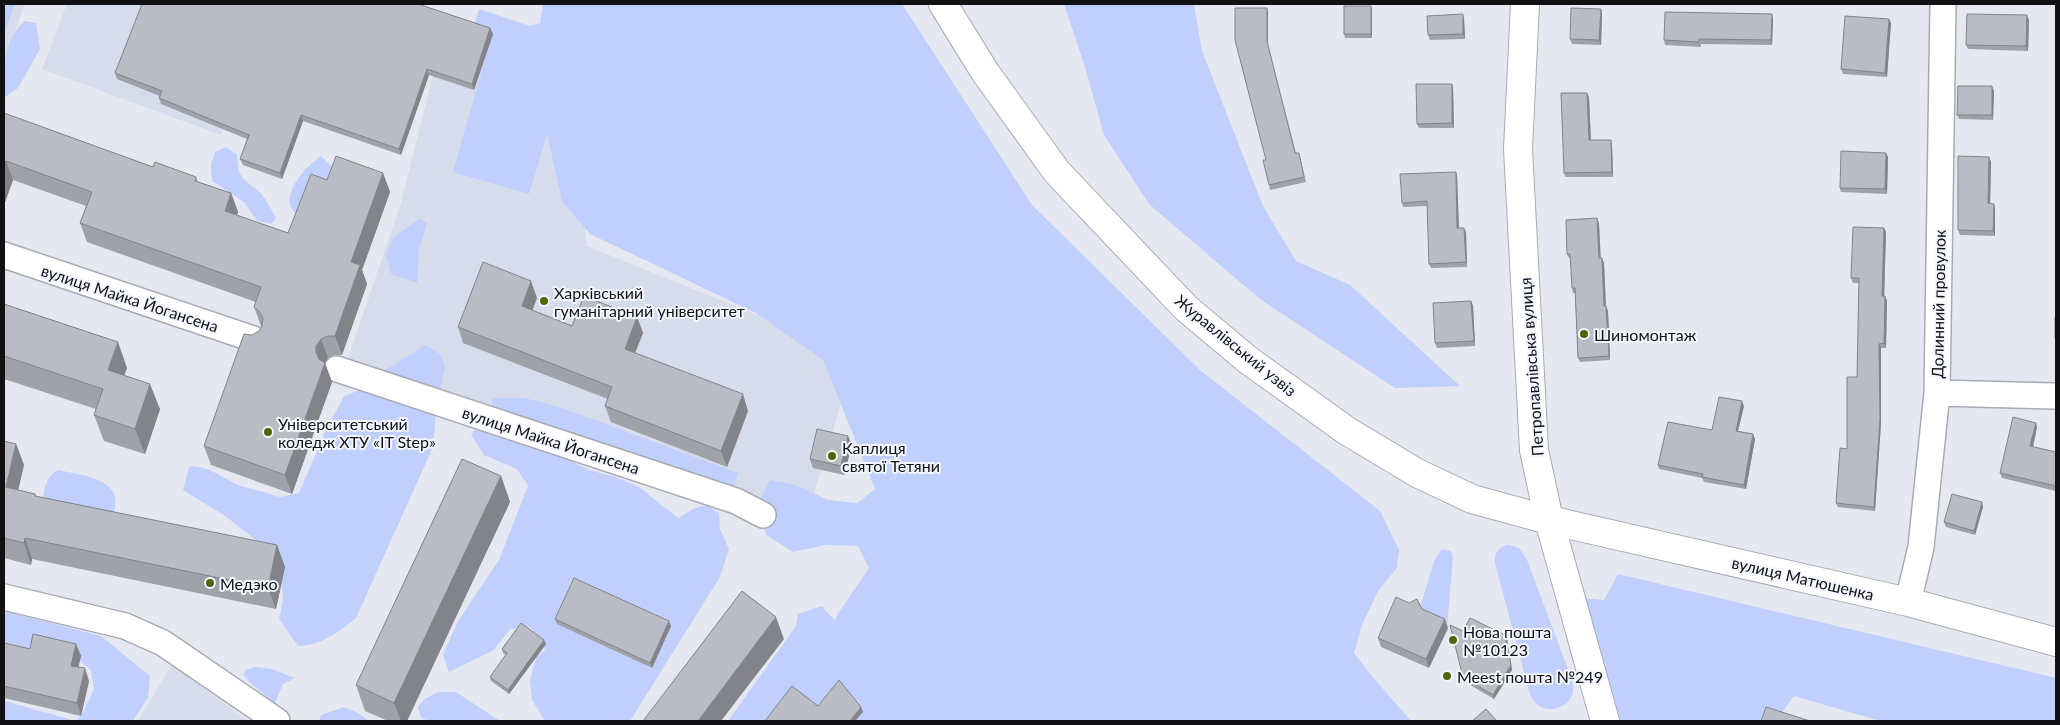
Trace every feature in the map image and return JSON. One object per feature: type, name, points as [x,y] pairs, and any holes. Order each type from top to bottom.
[{"type":"main road","name":"Журавлівський узвіз","points":[[943,4],[985,72],[1057,172],[1186,308],[1248,360],[1347,431],[1417,473],[1472,499],[1549,520]]},
{"type":"main road","name":"Петропавлівська вулиця","points":[[1526,4],[1518,149],[1534,450],[1549,520],[1605,721]]},
{"type":"main road","name":"вулиця Матюшенка","points":[[1549,520],[1908,602],[2056,642]]},
{"type":"street","name":"Долинний провулок","points":[[1908,602],[1921,547],[1936,393],[1942,4]]},
{"type":"street","name":"вулиця Майка Йогансена","points":[[4,255],[256,340]]},
{"type":"street","name":"вулиця Майка Йогансена","points":[[337,369],[736,501],[763,515]]},
{"type":"street","points":[[1936,393],[2056,396]]},
{"type":"street","points":[[4,597],[125,626],[162,643],[277,721]]},
{"type":"shaded area","points":[[4,4],[25,4],[4,60]]},
{"type":"shaded area","points":[[4,4],[15,4],[4,34]]},
{"type":"shaded area","points":[[67,4],[279,4],[221,135],[42,69]]},
{"type":"shaded area","points":[[543,4],[902,4],[1032,205],[1200,370],[1380,511],[1399,550],[1397,568],[1378,591],[1362,625],[1354,653],[1411,721],[728,721],[796,626],[798,614],[822,606],[835,621],[837,615],[869,568],[858,546],[825,545],[793,552],[766,535],[760,499],[770,480],[796,485],[828,500],[857,503],[875,489],[823,360],[756,313],[590,234],[562,201],[547,134],[529,194],[453,172],[492,34],[473,28],[479,9],[530,26],[540,23]]},
{"type":"shaded area","points":[[1064,4],[1194,4],[1202,51],[1263,206],[1296,261],[1350,285],[1460,386],[1395,388],[1261,300],[1149,204],[1104,135],[1084,64]]},
{"type":"shaded area","points":[[25,21],[36,23],[40,49],[18,88],[4,98],[8,47],[17,29]]},
{"type":"shaded area","name":"Харківський гуманітарний університет","points":[[445,28],[566,67],[587,246],[856,355],[813,497],[800,522],[344,370],[401,203]]},
{"type":"shaded area","points":[[226,147],[237,155],[238,169],[242,177],[261,194],[268,204],[276,218],[271,224],[257,221],[244,202],[212,181],[211,165],[215,152]]},
{"type":"shaded area","points":[[321,156],[334,169],[328,182],[302,218],[294,211],[290,204],[290,195],[300,176]]},
{"type":"shaded area","points":[[419,219],[427,223],[419,250],[417,283],[391,274],[386,257],[392,239]]},
{"type":"shaded area","points":[[426,345],[440,354],[445,366],[436,410],[433,447],[356,618],[343,629],[322,641],[298,646],[279,619],[283,600],[282,582],[265,547],[225,516],[183,490],[189,467],[195,466],[210,470],[238,485],[280,497],[299,493],[326,430],[344,396],[360,390],[382,372]]},
{"type":"shaded area","points":[[493,398],[525,398],[565,409],[738,473],[733,488],[496,411],[491,405]]},
{"type":"shaded area","points":[[478,425],[514,432],[589,470],[612,476],[639,487],[678,518],[693,509],[706,505],[719,513],[720,529],[729,549],[720,577],[630,721],[545,721],[532,700],[530,680],[536,658],[545,650],[541,638],[529,627],[510,629],[494,650],[449,672],[443,655],[458,621],[499,560],[528,486],[517,469],[484,455],[471,435]]},
{"type":"shaded area","points":[[58,470],[90,477],[108,486],[113,493],[115,502],[113,514],[43,499],[45,486]]},
{"type":"shaded area","points":[[1509,545],[1519,548],[1527,560],[1572,680],[1573,690],[1570,698],[1558,708],[1543,708],[1530,695],[1495,563],[1495,556],[1498,551],[1502,547]]},
{"type":"shaded area","points":[[1442,549],[1451,551],[1453,557],[1447,628],[1420,608],[1434,561]]},
{"type":"shaded area","points":[[1618,574],[2056,678],[2056,721],[1880,721],[1794,696],[1777,719],[1786,721],[1620,721],[1580,598],[1604,600]]},
{"type":"shaded area","points":[[4,611],[101,636],[150,676],[148,697],[133,721],[76,721],[81,716],[94,689],[91,670],[61,644],[22,655],[4,651]]},
{"type":"shaded area","points":[[172,664],[247,721],[138,721]]},
{"type":"shaded area","points":[[254,667],[272,669],[295,678],[283,684],[275,703],[250,683],[243,674],[246,670]]},
{"type":"shaded area","points":[[438,692],[456,692],[500,721],[428,721],[421,717],[418,707],[425,699]]},
{"type":"shaded area","points":[[4,701],[76,721],[4,721]]},
{"type":"shaded area","points":[[344,707],[360,714],[369,721],[319,721],[321,715]]},
{"type":"building","points":[[142,4],[418,4],[490,28],[472,84],[427,69],[399,149],[301,115],[280,173],[240,159],[249,135],[159,98],[162,91],[115,73]]},
{"type":"building","points":[[1344,6],[1371,6],[1371,34],[1344,34]]},
{"type":"building","points":[[1235,8],[1267,8],[1267,41],[1295,153],[1299,153],[1304,177],[1269,185],[1263,160],[1266,160],[1235,40]]},
{"type":"building","points":[[1571,8],[1601,9],[1599,40],[1570,39]]},
{"type":"building","points":[[1665,12],[1772,14],[1771,40],[1699,39],[1699,42],[1664,40]]},
{"type":"building","points":[[1463,14],[1463,34],[1428,35],[1427,16]]},
{"type":"building","points":[[1967,14],[2027,15],[2026,46],[1966,45]]},
{"type":"building","points":[[1845,16],[1889,19],[1885,73],[1841,69]]},
{"type":"building","points":[[1416,84],[1452,84],[1452,123],[1417,124]]},
{"type":"building","points":[[1958,86],[1992,86],[1992,115],[1957,115]]},
{"type":"building","points":[[1561,93],[1587,93],[1589,140],[1611,140],[1612,172],[1564,173]]},
{"type":"building","points":[[4,113],[153,167],[155,162],[196,177],[195,181],[231,193],[225,211],[288,233],[311,174],[327,180],[336,156],[383,173],[351,262],[360,265],[335,336],[321,339],[316,346],[319,359],[325,363],[285,475],[204,446],[244,334],[252,335],[259,331],[262,326],[263,318],[254,307],[261,287],[80,223],[92,192],[6,161],[4,167]]},
{"type":"building","points":[[1841,151],[1886,153],[1885,189],[1840,188]]},
{"type":"building","points":[[1958,156],[1989,157],[1988,203],[1994,204],[1993,231],[1958,230]]},
{"type":"building","points":[[1456,172],[1457,228],[1464,228],[1466,262],[1429,264],[1427,201],[1402,203],[1400,174]]},
{"type":"building","points":[[1597,218],[1599,258],[1602,258],[1609,356],[1578,358],[1575,288],[1572,288],[1570,254],[1567,254],[1566,220]]},
{"type":"building","points":[[1853,227],[1884,228],[1882,296],[1885,296],[1884,343],[1879,344],[1880,419],[1874,507],[1836,503],[1840,448],[1847,449],[1847,377],[1857,377],[1859,278],[1851,278]]},
{"type":"building","points":[[483,262],[531,281],[522,306],[572,326],[584,296],[637,317],[625,349],[743,394],[721,451],[605,406],[612,387],[458,327]]},
{"type":"building","points":[[1471,301],[1474,341],[1435,343],[1433,303]]},
{"type":"building","points":[[4,304],[118,342],[108,370],[150,384],[135,429],[94,415],[103,389],[4,356]]},
{"type":"building","points":[[2056,317],[2056,339],[2055,338]]},
{"type":"building","points":[[1719,397],[1742,401],[1736,431],[1753,434],[1744,485],[1702,477],[1703,474],[1658,465],[1668,422],[1712,430]]},
{"type":"building","points":[[2013,417],[2036,423],[2030,446],[2056,452],[2056,486],[2000,473]]},
{"type":"building","name":"Каплиця святої Тетяни","points":[[817,429],[848,436],[841,466],[810,459]]},
{"type":"building","points":[[4,441],[16,444],[6,487],[35,494],[35,496],[277,545],[268,588],[25,538],[24,543],[4,538]]},
{"type":"building","points":[[462,459],[501,476],[394,703],[356,685]]},
{"type":"building","points":[[1952,494],[1982,502],[1974,531],[1944,522]]},
{"type":"building","points":[[574,578],[669,621],[650,663],[555,619]]},
{"type":"building","points":[[742,591],[776,617],[698,721],[643,721]]},
{"type":"building","points":[[1396,597],[1409,603],[1417,599],[1422,609],[1445,619],[1426,659],[1378,638]]},
{"type":"building","points":[[1470,618],[1505,635],[1511,665],[1493,695],[1463,677],[1450,625],[1463,631]]},
{"type":"building","points":[[521,623],[544,640],[508,690],[490,677],[507,653],[502,649]]},
{"type":"building","points":[[33,634],[76,644],[71,666],[85,668],[77,703],[4,686],[4,643],[30,649]]},
{"type":"building","points":[[839,680],[861,707],[850,721],[765,721],[792,686],[818,706]]},
{"type":"building","points":[[1766,707],[1810,721],[1761,721]]},
{"type":"building","points":[[1486,709],[1497,721],[1472,721]]},
{"type":"place","name":"Харківський гуманітарний університет","points":[[544,301]]},
{"type":"place","name":"Шиномонтаж","points":[[1584,334]]},
{"type":"place","name":"Університетський коледж ХТУ «IT Step»","points":[[268,432]]},
{"type":"place","name":"Каплиця святої Тетяни","points":[[832,456]]},
{"type":"place","name":"Медэко","points":[[210,583]]},
{"type":"place","name":"Нова пошта №10123","points":[[1453,640]]},
{"type":"place","name":"Meest пошта №249","points":[[1447,676]]}]
